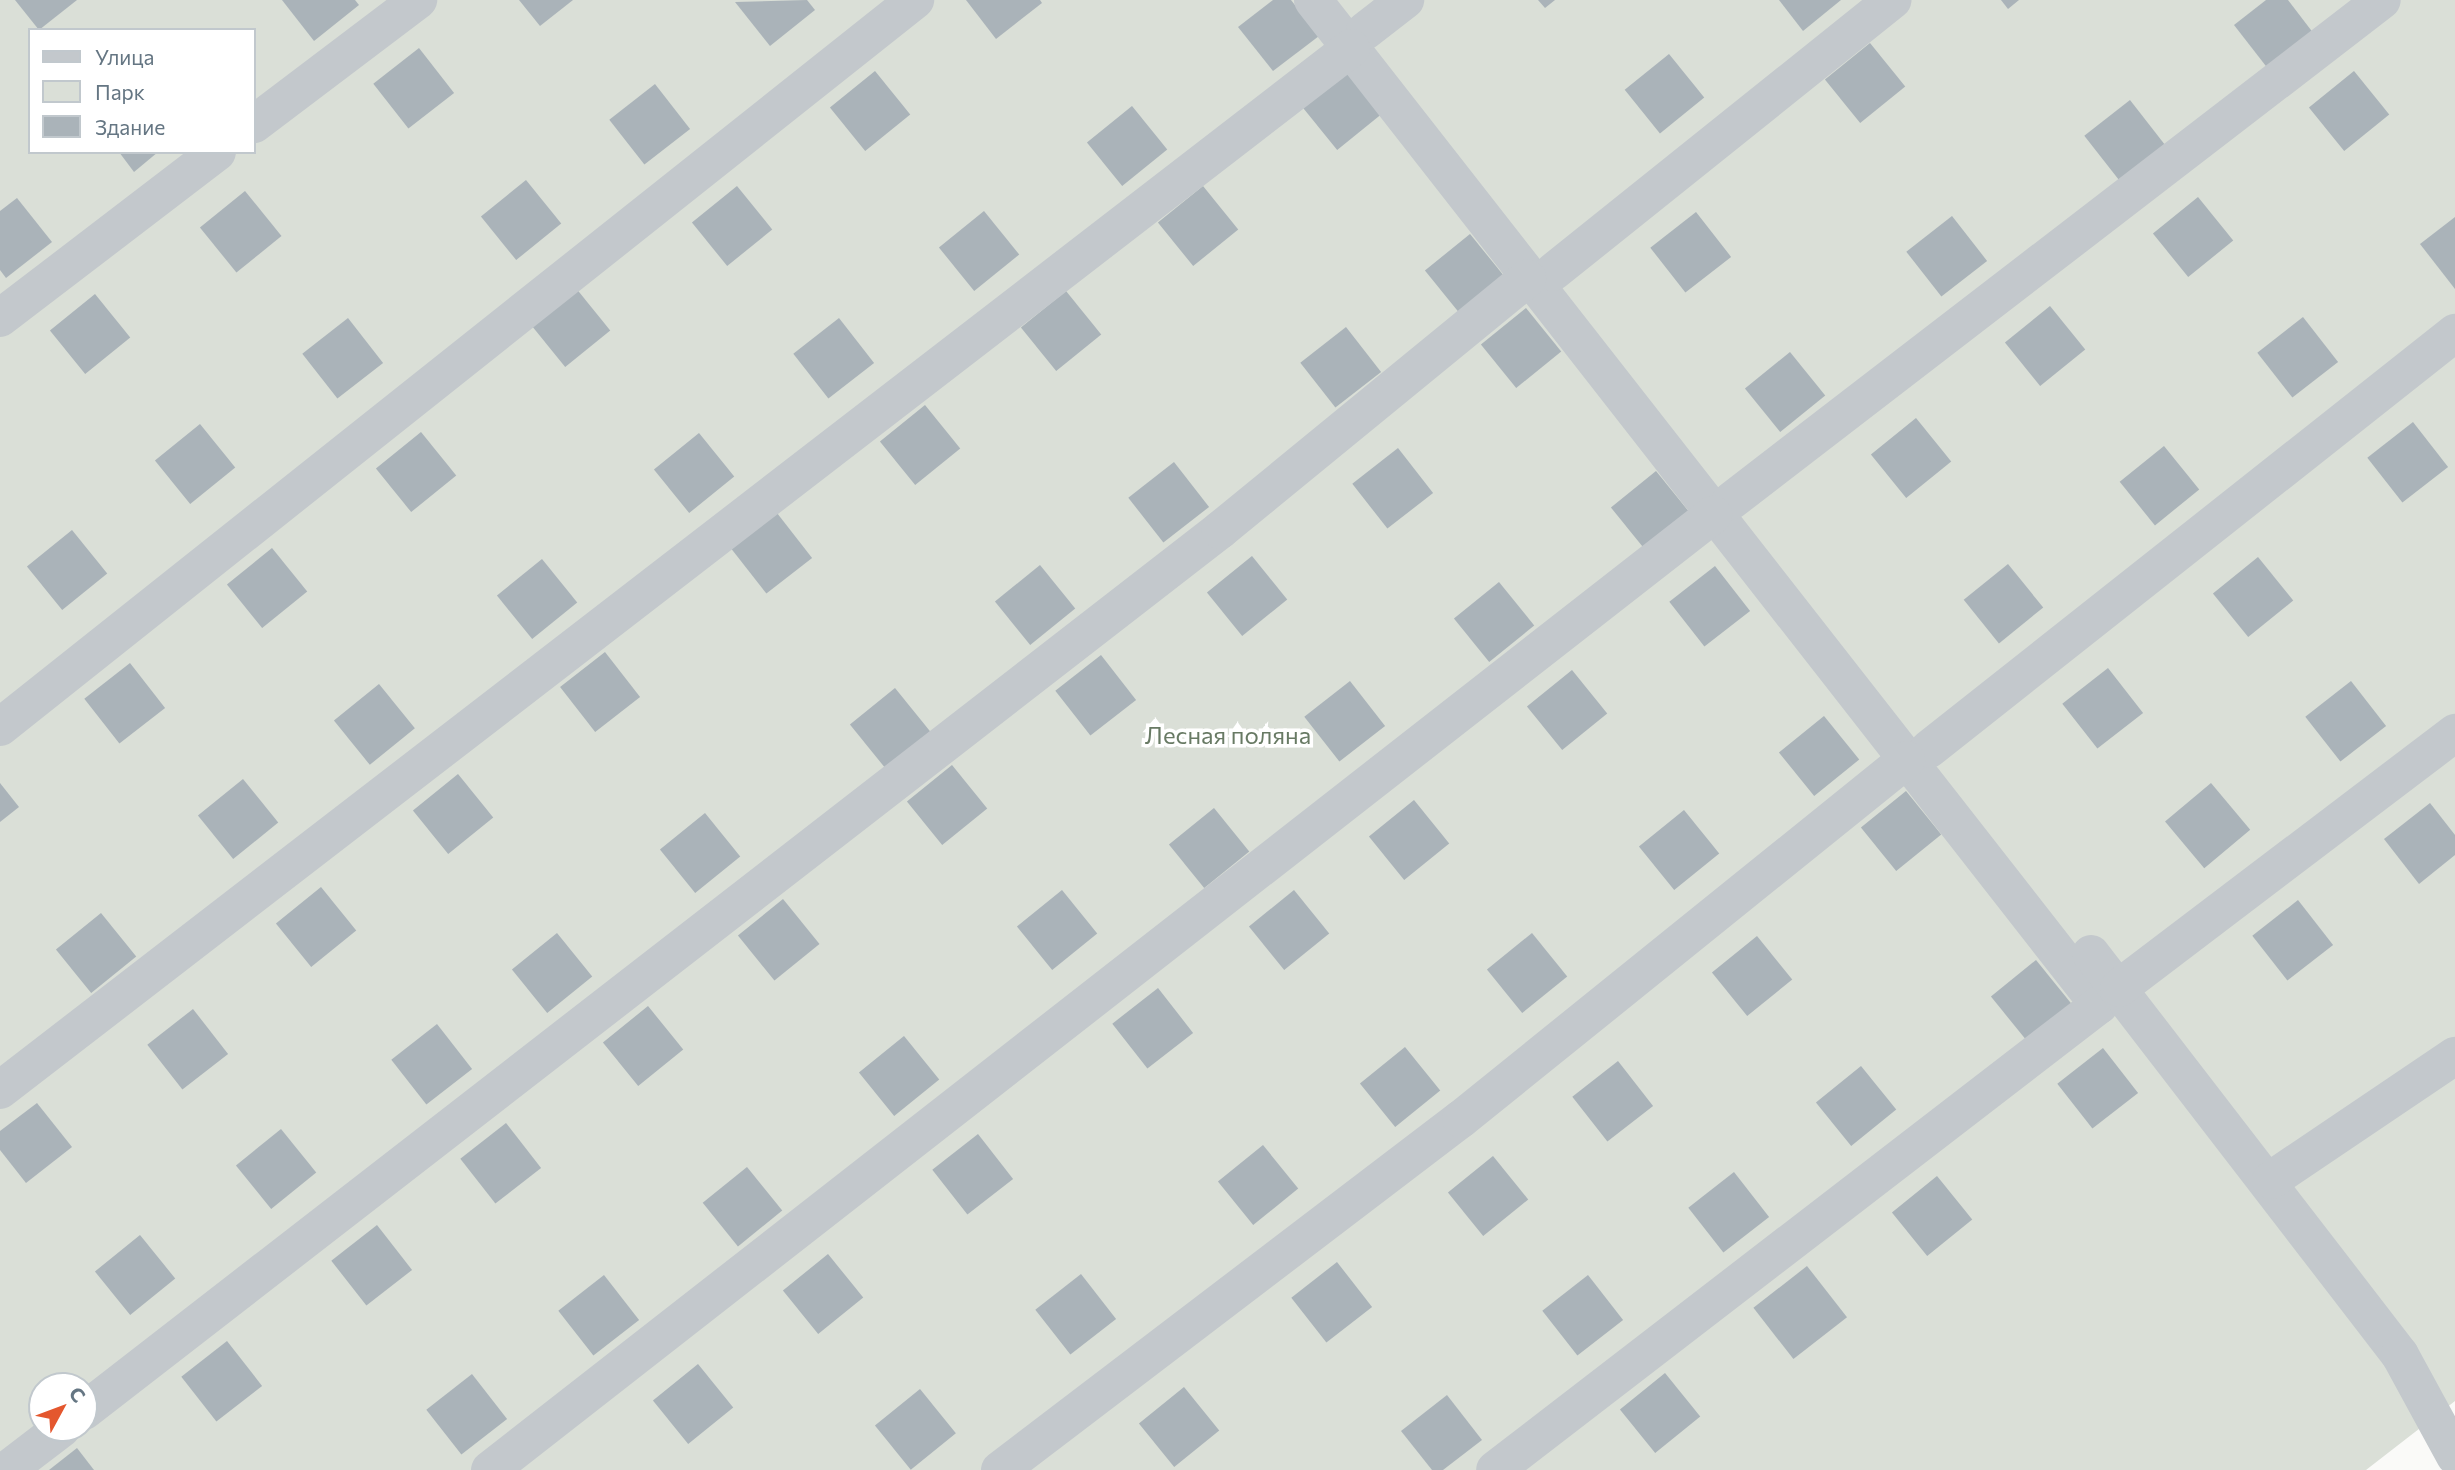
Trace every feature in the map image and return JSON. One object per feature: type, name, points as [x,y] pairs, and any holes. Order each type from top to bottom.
[{"type":"street","points":[[256,122],[418,0]]},
{"type":"street","points":[[0,727],[915,0]]},
{"type":"street","points":[[1313,0],[1358,40],[1540,276],[1918,755],[2119,988],[2271,1180],[2400,1355],[2455,1456]]},
{"type":"street","points":[[1342,0],[1358,40]]},
{"type":"street","points":[[0,1090],[1358,40],[1405,0]]},
{"type":"street","points":[[98,1400],[1209,538],[1892,0]]},
{"type":"street","points":[[490,1470],[1722,508],[2382,0]]},
{"type":"street","points":[[0,318],[214,154]]},
{"type":"street","points":[[1000,1470],[1461,1119],[2455,333]]},
{"type":"street","points":[[2119,988],[2455,733]]},
{"type":"street","points":[[1495,1470],[2099,1005],[1918,755]]},
{"type":"street","points":[[2271,1180],[2455,1056]]},
{"type":"street","points":[[6,1470],[43,1442]]},
{"type":"green space","name":"Лесная поляна","points":[[0,0],[2455,0],[2455,1401],[2366,1470],[0,1470]]},
{"type":"building","points":[[15,0],[77,0],[42,28],[37,28]]},
{"type":"building","points":[[282,0],[355,0],[359,5],[314,41]]},
{"type":"building","points":[[519,0],[573,0],[540,26]]},
{"type":"building","points":[[807,0],[815,10],[770,46],[735,2]]},
{"type":"building","points":[[966,0],[1040,0],[1042,3],[996,39]]},
{"type":"building","points":[[1273,0],[1291,0],[1319,36],[1273,71],[1238,27]]},
{"type":"building","points":[[1538,0],[1555,0],[1545,8]]},
{"type":"building","points":[[1779,0],[1841,0],[1803,31]]},
{"type":"building","points":[[2001,0],[2019,0],[2008,9]]},
{"type":"building","points":[[2266,0],[2288,0],[2314,34],[2269,70],[2234,25]]},
{"type":"building","points":[[1870,43],[1905,87],[1860,123],[1825,80]]},
{"type":"building","points":[[419,48],[454,93],[408,129],[373,84]]},
{"type":"building","points":[[1669,54],[1704,98],[1660,133],[1625,90]]},
{"type":"building","points":[[1347,70],[1382,114],[1337,150],[1302,107]]},
{"type":"building","points":[[875,71],[910,115],[865,151],[830,108]]},
{"type":"building","points":[[2354,71],[2389,115],[2344,151],[2309,108]]},
{"type":"building","points":[[655,84],[690,129],[644,165],[609,120]]},
{"type":"building","points":[[2130,100],[2165,145],[2119,181],[2084,136]]},
{"type":"building","points":[[1132,106],[1167,150],[1122,186],[1087,143]]},
{"type":"building","points":[[120,154],[156,154],[134,172]]},
{"type":"building","points":[[526,180],[561,224],[516,260],[481,217]]},
{"type":"building","points":[[737,186],[772,230],[727,266],[692,223]]},
{"type":"building","points":[[1203,186],[1238,230],[1193,266],[1158,223]]},
{"type":"building","points":[[245,191],[282,236],[236,273],[200,228]]},
{"type":"building","points":[[2198,197],[2233,241],[2188,277],[2153,234]]},
{"type":"building","points":[[17,198],[52,242],[6,278],[0,270],[0,211]]},
{"type":"building","points":[[984,211],[1019,255],[974,291],[939,248]]},
{"type":"building","points":[[1696,212],[1731,257],[1685,293],[1650,248]]},
{"type":"building","points":[[1952,216],[1987,261],[1941,297],[1906,252]]},
{"type":"building","points":[[2455,217],[2455,289],[2420,244]]},
{"type":"building","points":[[1470,234],[1505,278],[1460,314],[1425,271]]},
{"type":"building","points":[[575,287],[610,331],[565,367],[530,324]]},
{"type":"building","points":[[1066,291],[1101,335],[1056,371],[1021,328]]},
{"type":"building","points":[[95,294],[130,338],[85,374],[50,331]]},
{"type":"building","points":[[2050,306],[2085,350],[2040,386],[2005,343]]},
{"type":"building","points":[[1526,308],[1561,352],[1516,388],[1481,345]]},
{"type":"building","points":[[2303,317],[2338,362],[2292,398],[2257,353]]},
{"type":"building","points":[[348,318],[383,363],[337,399],[302,354]]},
{"type":"building","points":[[839,318],[874,363],[828,399],[793,354]]},
{"type":"building","points":[[1346,327],[1381,372],[1335,408],[1300,363]]},
{"type":"building","points":[[1790,352],[1825,396],[1780,432],[1745,389]]},
{"type":"building","points":[[925,405],[960,449],[915,485],[880,442]]},
{"type":"building","points":[[1916,418],[1951,462],[1906,498],[1871,455]]},
{"type":"building","points":[[2413,422],[2448,467],[2402,503],[2367,458]]},
{"type":"building","points":[[200,424],[235,468],[190,504],[155,461]]},
{"type":"building","points":[[421,432],[456,476],[411,512],[376,469]]},
{"type":"building","points":[[699,433],[734,477],[689,513],[654,470]]},
{"type":"building","points":[[2164,446],[2199,490],[2155,525],[2120,482]]},
{"type":"building","points":[[1398,448],[1433,493],[1387,529],[1352,484]]},
{"type":"building","points":[[1174,462],[1209,507],[1163,543],[1128,498]]},
{"type":"building","points":[[1656,471],[1691,515],[1646,551],[1611,508]]},
{"type":"building","points":[[777,513],[812,558],[766,594],[731,549]]},
{"type":"building","points":[[72,530],[107,574],[62,610],[27,567]]},
{"type":"building","points":[[272,548],[307,592],[262,628],[227,585]]},
{"type":"building","points":[[1252,556],[1287,600],[1242,636],[1207,593]]},
{"type":"building","points":[[2258,557],[2293,601],[2248,637],[2213,594]]},
{"type":"building","points":[[542,559],[577,603],[532,639],[497,596]]},
{"type":"building","points":[[2008,564],[2043,608],[1999,643],[1964,600]]},
{"type":"building","points":[[1040,565],[1075,609],[1030,645],[995,602]]},
{"type":"building","points":[[1715,566],[1750,611],[1704,647],[1669,602]]},
{"type":"building","points":[[1499,582],[1534,626],[1489,662],[1454,619]]},
{"type":"building","points":[[605,652],[640,697],[595,732],[560,687]]},
{"type":"building","points":[[1101,655],[1136,700],[1090,736],[1055,691]]},
{"type":"building","points":[[130,663],[165,708],[119,744],[84,699]]},
{"type":"building","points":[[2108,668],[2143,713],[2097,749],[2062,704]]},
{"type":"building","points":[[1572,670],[1607,714],[1562,750],[1527,707]]},
{"type":"building","points":[[1350,681],[1385,726],[1339,762],[1304,717]]},
{"type":"building","points":[[2351,681],[2386,726],[2340,762],[2305,717]]},
{"type":"building","points":[[379,684],[415,728],[370,765],[334,721]]},
{"type":"building","points":[[895,688],[930,732],[885,768],[850,725]]},
{"type":"building","points":[[1824,716],[1859,760],[1814,796],[1779,753]]},
{"type":"building","points":[[952,765],[987,809],[942,845],[907,802]]},
{"type":"building","points":[[458,774],[493,818],[448,854],[413,811]]},
{"type":"building","points":[[243,779],[278,823],[233,859],[198,816]]},
{"type":"building","points":[[0,783],[19,807],[0,822]]},
{"type":"building","points":[[2211,783],[2250,830],[2204,868],[2165,822]]},
{"type":"building","points":[[1906,791],[1941,835],[1896,871],[1861,828]]},
{"type":"building","points":[[1414,800],[1449,844],[1404,880],[1369,837]]},
{"type":"building","points":[[2430,803],[2455,835],[2455,855],[2419,884],[2384,839]]},
{"type":"building","points":[[1214,808],[1249,852],[1204,888],[1169,845]]},
{"type":"building","points":[[1684,810],[1719,854],[1674,890],[1639,847]]},
{"type":"building","points":[[705,813],[740,857],[695,893],[660,850]]},
{"type":"building","points":[[321,887],[356,931],[311,967],[276,924]]},
{"type":"building","points":[[1062,890],[1097,934],[1052,970],[1017,927]]},
{"type":"building","points":[[1294,890],[1329,934],[1284,970],[1249,927]]},
{"type":"building","points":[[783,899],[820,944],[774,981],[738,936]]},
{"type":"building","points":[[2298,900],[2333,945],[2287,981],[2252,936]]},
{"type":"building","points":[[101,913],[136,957],[91,993],[56,950]]},
{"type":"building","points":[[557,933],[592,977],[547,1013],[512,970]]},
{"type":"building","points":[[1532,933],[1567,977],[1522,1013],[1487,970]]},
{"type":"building","points":[[1757,936],[1792,980],[1747,1016],[1712,973]]},
{"type":"building","points":[[2036,960],[2071,1004],[2026,1040],[1991,997]]},
{"type":"building","points":[[1158,988],[1193,1033],[1147,1069],[1112,1024]]},
{"type":"building","points":[[648,1006],[683,1050],[638,1086],[603,1043]]},
{"type":"building","points":[[193,1009],[228,1054],[182,1090],[147,1045]]},
{"type":"building","points":[[437,1024],[472,1069],[426,1105],[391,1060]]},
{"type":"building","points":[[904,1036],[939,1080],[894,1116],[859,1073]]},
{"type":"building","points":[[1405,1047],[1440,1091],[1395,1127],[1360,1084]]},
{"type":"building","points":[[2103,1048],[2138,1093],[2092,1129],[2057,1084]]},
{"type":"building","points":[[1618,1061],[1653,1106],[1607,1142],[1572,1097]]},
{"type":"building","points":[[1861,1066],[1896,1110],[1851,1146],[1816,1103]]},
{"type":"building","points":[[37,1103],[72,1147],[26,1183],[0,1150],[0,1131]]},
{"type":"building","points":[[506,1123],[541,1168],[495,1204],[460,1159]]},
{"type":"building","points":[[281,1129],[316,1173],[271,1209],[236,1166]]},
{"type":"building","points":[[978,1134],[1013,1179],[967,1215],[932,1170]]},
{"type":"building","points":[[1263,1145],[1298,1189],[1253,1225],[1218,1182]]},
{"type":"building","points":[[1493,1156],[1528,1200],[1483,1236],[1448,1193]]},
{"type":"building","points":[[747,1167],[782,1211],[738,1246],[703,1203]]},
{"type":"building","points":[[1734,1172],[1769,1217],[1723,1253],[1688,1208]]},
{"type":"building","points":[[1937,1176],[1972,1220],[1927,1256],[1892,1213]]},
{"type":"building","points":[[377,1225],[412,1270],[366,1306],[331,1261]]},
{"type":"building","points":[[140,1235],[175,1279],[130,1315],[95,1272]]},
{"type":"building","points":[[828,1254],[863,1298],[818,1334],[783,1291]]},
{"type":"building","points":[[1337,1262],[1372,1307],[1326,1343],[1291,1298]]},
{"type":"building","points":[[1807,1266],[1847,1317],[1793,1359],[1753,1308]]},
{"type":"building","points":[[1081,1274],[1116,1319],[1070,1355],[1035,1310]]},
{"type":"building","points":[[604,1275],[639,1320],[593,1356],[558,1311]]},
{"type":"building","points":[[1588,1275],[1623,1320],[1577,1356],[1542,1311]]},
{"type":"building","points":[[227,1341],[262,1386],[216,1422],[181,1377]]},
{"type":"building","points":[[698,1364],[733,1408],[688,1444],[653,1401]]},
{"type":"building","points":[[1665,1373],[1700,1417],[1655,1453],[1620,1410]]},
{"type":"building","points":[[472,1374],[507,1419],[461,1455],[426,1410]]},
{"type":"building","points":[[1184,1387],[1219,1431],[1174,1467],[1139,1424]]},
{"type":"building","points":[[920,1389],[956,1433],[911,1470],[875,1426]]},
{"type":"building","points":[[1447,1395],[1482,1440],[1443,1470],[1432,1470],[1401,1431]]},
{"type":"building","points":[[77,1448],[94,1470],[49,1470]]}]
